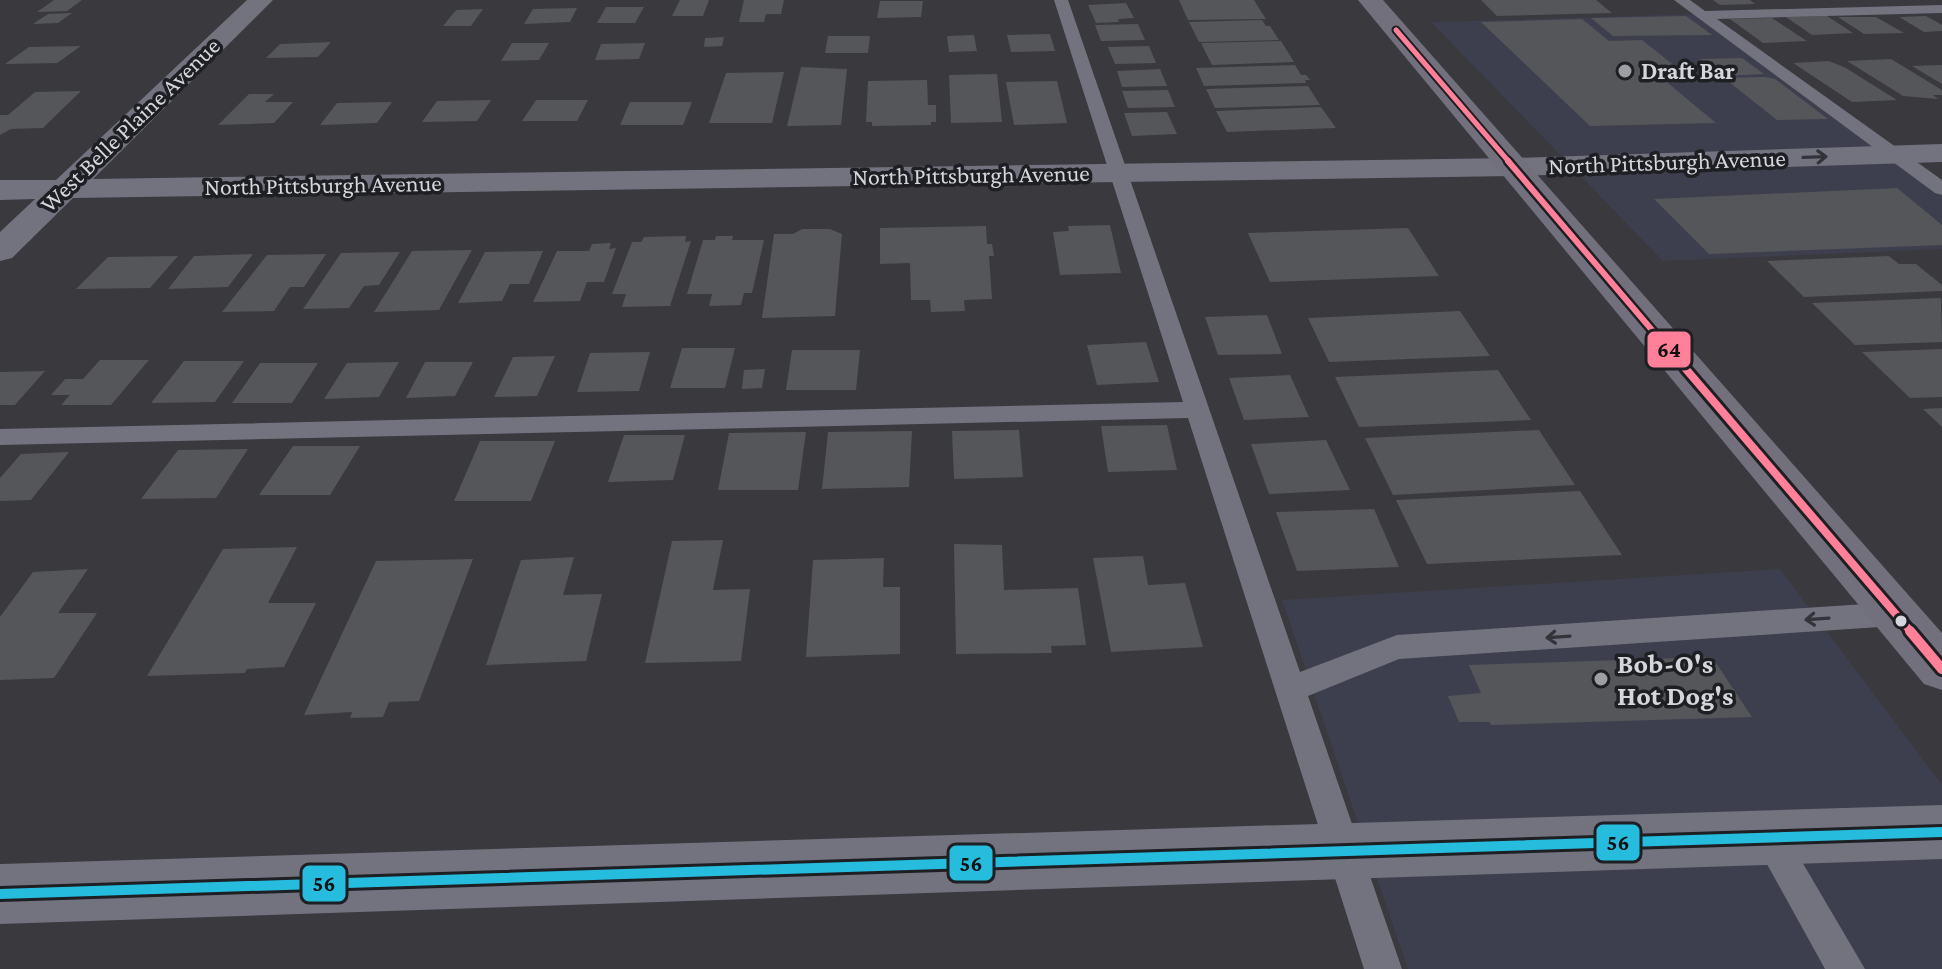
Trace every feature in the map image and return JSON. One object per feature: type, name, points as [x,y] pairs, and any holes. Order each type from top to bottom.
[{"type":"main road","points":[[1370,0],[1942,669]]},
{"type":"street","name":"West Belle Plaine Avenue","points":[[0,251],[261,0]]},
{"type":"street","name":"North Pittsburgh Avenue","points":[[0,190],[1513,167],[1942,153]]},
{"type":"street","points":[[0,894],[1942,832]]},
{"type":"lane","points":[[1061,0],[1383,969]]},
{"type":"lane","points":[[1681,0],[1942,189]]},
{"type":"lane","points":[[1701,15],[1942,9]]},
{"type":"lane","points":[[0,437],[1199,410]]},
{"type":"lane","points":[[1292,689],[1397,647],[1895,614]]},
{"type":"lane","points":[[1769,837],[1846,969]]},
{"type":"shaded area","points":[[1699,14],[1942,192],[1942,249],[1663,261],[1431,22]]},
{"type":"shaded area","points":[[1780,569],[1942,785],[1942,969],[1408,969],[1282,600]]},
{"type":"building","points":[[54,0],[82,0],[67,11],[37,12]]},
{"type":"building","points":[[680,0],[709,0],[703,16],[672,16]]},
{"type":"building","points":[[744,0],[784,0],[781,14],[766,14],[764,22],[739,22]]},
{"type":"building","points":[[1179,0],[1254,0],[1266,19],[1188,20]]},
{"type":"building","points":[[1481,0],[1596,0],[1612,13],[1497,16]]},
{"type":"building","points":[[1713,0],[1750,0],[1755,4],[1720,5]]},
{"type":"building","points":[[880,1],[923,1],[921,17],[877,18]]},
{"type":"building","points":[[1126,3],[1134,18],[1118,19],[1119,22],[1096,23],[1088,5]]},
{"type":"building","points":[[606,7],[644,7],[635,23],[597,23]]},
{"type":"building","points":[[577,8],[570,22],[524,24],[533,9]]},
{"type":"building","points":[[483,9],[471,26],[443,26],[456,10]]},
{"type":"building","points":[[72,13],[58,23],[33,24],[48,14]]},
{"type":"building","points":[[1686,16],[1712,35],[1613,36],[1591,18]]},
{"type":"building","points":[[1827,16],[1853,33],[1812,35],[1786,17]]},
{"type":"building","points":[[1926,16],[1942,25],[1942,31],[1924,32],[1899,17]]},
{"type":"building","points":[[1838,17],[1876,17],[1904,33],[1864,34]]},
{"type":"building","points":[[1772,18],[1807,41],[1763,43],[1730,19]]},
{"type":"building","points":[[1582,19],[1609,41],[1642,40],[1690,78],[1663,79],[1716,123],[1590,126],[1481,22]]},
{"type":"building","points":[[1262,20],[1279,40],[1199,42],[1189,22]]},
{"type":"building","points":[[1138,24],[1145,40],[1101,41],[1095,25]]},
{"type":"building","points":[[1050,34],[1055,51],[1011,52],[1007,35]]},
{"type":"building","points":[[974,35],[977,51],[949,52],[947,36]]},
{"type":"building","points":[[828,36],[870,36],[868,53],[825,53]]},
{"type":"building","points":[[724,37],[722,46],[704,47],[705,38]]},
{"type":"building","points":[[1281,41],[1294,62],[1212,65],[1201,43]]},
{"type":"building","points":[[331,42],[318,57],[266,58],[280,44]]},
{"type":"building","points":[[512,43],[549,43],[539,60],[501,61]]},
{"type":"building","points":[[645,43],[639,59],[595,60],[601,44]]},
{"type":"building","points":[[81,46],[57,63],[5,64],[29,47]]},
{"type":"building","points":[[1149,46],[1156,63],[1115,64],[1108,47]]},
{"type":"building","points":[[1742,58],[1764,74],[1722,76],[1700,59]]},
{"type":"building","points":[[1891,59],[1942,90],[1942,95],[1933,95],[1938,99],[1903,96],[1847,61]]},
{"type":"building","points":[[1829,61],[1897,100],[1852,102],[1793,63]]},
{"type":"building","points":[[1295,65],[1301,75],[1306,75],[1310,80],[1305,80],[1306,83],[1204,86],[1196,68]]},
{"type":"building","points":[[1942,65],[1942,84],[1912,66]]},
{"type":"building","points":[[801,67],[847,69],[841,125],[787,126]]},
{"type":"building","points":[[1160,69],[1167,86],[1122,87],[1117,71]]},
{"type":"building","points":[[784,72],[772,123],[709,123],[726,73]]},
{"type":"building","points":[[997,74],[1002,122],[951,123],[949,75]]},
{"type":"building","points":[[1724,78],[1775,79],[1828,119],[1777,120]]},
{"type":"building","points":[[927,80],[928,105],[936,105],[936,122],[931,122],[931,125],[872,126],[872,122],[866,122],[868,81]]},
{"type":"building","points":[[1057,81],[1067,123],[1014,125],[1006,82]]},
{"type":"building","points":[[1308,86],[1320,105],[1215,108],[1206,89]]},
{"type":"building","points":[[1168,90],[1175,107],[1128,108],[1122,91]]},
{"type":"building","points":[[81,91],[43,128],[11,129],[0,135],[0,115],[8,115],[35,92]]},
{"type":"building","points":[[249,94],[274,94],[265,102],[293,102],[274,123],[218,125]]},
{"type":"building","points":[[491,100],[477,121],[422,122],[437,101]]},
{"type":"building","points":[[536,100],[588,100],[577,121],[522,121]]},
{"type":"building","points":[[392,102],[377,123],[320,125],[337,103]]},
{"type":"building","points":[[630,102],[692,102],[683,125],[620,125]]},
{"type":"building","points":[[1321,107],[1336,128],[1227,132],[1216,111]]},
{"type":"building","points":[[1167,112],[1177,134],[1132,136],[1124,113]]},
{"type":"building","points":[[1897,188],[1942,225],[1942,245],[1709,254],[1654,199]]},
{"type":"building","points":[[1110,225],[1121,273],[1060,275],[1053,232],[1069,231],[1068,226]]},
{"type":"building","points":[[986,226],[987,244],[992,244],[994,256],[989,256],[992,299],[964,300],[965,311],[931,312],[930,300],[911,300],[910,263],[880,264],[880,228]]},
{"type":"building","points":[[1408,228],[1439,276],[1270,282],[1248,233]]},
{"type":"building","points":[[802,229],[830,229],[842,234],[835,316],[762,318],[774,234],[793,234]]},
{"type":"building","points":[[686,236],[685,242],[691,241],[670,306],[622,307],[626,294],[612,294],[632,242],[641,242],[644,237]]},
{"type":"building","points":[[716,236],[733,236],[732,240],[764,240],[752,293],[744,293],[741,305],[709,306],[712,294],[687,294],[703,240],[715,240]]},
{"type":"building","points":[[611,243],[609,249],[616,248],[604,282],[587,282],[580,301],[533,302],[557,251],[589,251],[592,244]]},
{"type":"building","points":[[472,250],[439,310],[374,312],[412,251]]},
{"type":"building","points":[[543,251],[529,284],[510,284],[502,301],[458,303],[485,252]]},
{"type":"building","points":[[400,252],[379,285],[364,286],[349,308],[303,309],[341,253]]},
{"type":"building","points":[[253,254],[228,287],[168,289],[194,256]]},
{"type":"building","points":[[326,254],[304,287],[290,287],[274,311],[222,312],[267,255]]},
{"type":"building","points":[[178,256],[150,288],[76,289],[108,257]]},
{"type":"building","points":[[1889,256],[1899,264],[1916,264],[1942,285],[1942,291],[1804,297],[1767,261]]},
{"type":"building","points":[[1941,298],[1942,342],[1855,345],[1812,303]]},
{"type":"building","points":[[1460,311],[1490,356],[1329,362],[1308,318]]},
{"type":"building","points":[[1267,315],[1282,354],[1218,355],[1205,317]]},
{"type":"building","points":[[1146,342],[1159,382],[1097,385],[1087,345]]},
{"type":"building","points":[[682,348],[735,348],[725,388],[670,388]]},
{"type":"building","points":[[1942,349],[1942,397],[1910,398],[1862,352]]},
{"type":"building","points":[[792,350],[860,350],[856,390],[786,390]]},
{"type":"building","points":[[650,352],[639,391],[577,392],[590,353]]},
{"type":"building","points":[[555,356],[537,396],[494,397],[513,357]]},
{"type":"building","points":[[100,360],[149,360],[111,405],[61,405],[70,395],[51,395],[65,379],[83,379]]},
{"type":"building","points":[[184,361],[244,361],[215,402],[151,403]]},
{"type":"building","points":[[399,362],[379,397],[324,399],[347,363]]},
{"type":"building","points":[[425,362],[473,362],[455,396],[406,398]]},
{"type":"building","points":[[260,363],[318,363],[292,403],[232,403]]},
{"type":"building","points":[[765,369],[762,388],[742,389],[744,370]]},
{"type":"building","points":[[1498,370],[1531,420],[1359,427],[1335,377]]},
{"type":"building","points":[[45,371],[15,405],[0,405],[0,372]]},
{"type":"building","points":[[1290,375],[1309,417],[1244,420],[1229,378]]},
{"type":"building","points":[[1942,408],[1942,427],[1923,409]]},
{"type":"building","points":[[1167,425],[1177,470],[1108,472],[1101,426]]},
{"type":"building","points":[[1019,430],[1023,477],[954,479],[952,431]]},
{"type":"building","points":[[1539,430],[1575,485],[1393,495],[1365,438]]},
{"type":"building","points":[[912,431],[909,487],[822,489],[828,432]]},
{"type":"building","points":[[806,432],[798,490],[718,490],[729,433]]},
{"type":"building","points":[[624,435],[685,435],[673,480],[608,482]]},
{"type":"building","points":[[1326,440],[1350,490],[1269,494],[1251,444]]},
{"type":"building","points":[[480,441],[555,441],[531,501],[454,501]]},
{"type":"building","points":[[293,446],[360,446],[330,495],[259,495]]},
{"type":"building","points":[[248,449],[216,498],[141,499],[178,450]]},
{"type":"building","points":[[69,452],[31,500],[0,501],[0,478],[21,454]]},
{"type":"building","points":[[1580,491],[1622,555],[1427,564],[1396,500]]},
{"type":"building","points":[[1374,509],[1399,567],[1297,571],[1276,512]]},
{"type":"building","points":[[723,540],[713,590],[750,589],[741,661],[645,663],[672,541]]},
{"type":"building","points":[[954,544],[1002,545],[1004,590],[1078,588],[1086,645],[1051,646],[1052,653],[956,654]]},
{"type":"building","points":[[297,547],[268,603],[316,603],[284,667],[247,669],[245,673],[147,676],[223,549]]},
{"type":"building","points":[[1143,556],[1148,585],[1185,583],[1203,647],[1111,652],[1093,558]]},
{"type":"building","points":[[574,557],[563,595],[602,594],[586,661],[486,665],[521,560]]},
{"type":"building","points":[[884,558],[883,587],[900,587],[900,654],[806,657],[813,560]]},
{"type":"building","points":[[473,559],[419,701],[389,702],[383,717],[350,718],[352,712],[304,715],[376,561]]},
{"type":"building","points":[[88,569],[58,613],[97,613],[54,678],[0,680],[0,617],[33,572]]},
{"type":"building","name":"Bob-O's Hot Dog's","points":[[1712,657],[1752,717],[1491,725],[1490,722],[1459,722],[1448,696],[1481,693],[1469,665]]},
{"type":"transit line","name":"64","points":[[1396,30],[1942,669]]},
{"type":"transit line","name":"56","points":[[0,894],[1942,832]]},
{"type":"place","name":"Draft Bar","points":[[1625,71]]},
{"type":"place","name":"Bob-O's Hot Dog's","points":[[1601,679]]}]
